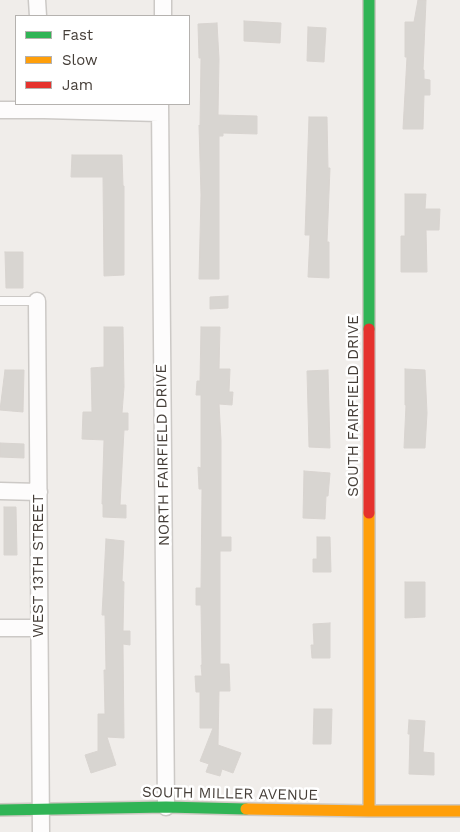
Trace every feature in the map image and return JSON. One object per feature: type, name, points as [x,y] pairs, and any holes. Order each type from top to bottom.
[{"type":"street","points":[[36,0],[38,15]]},
{"type":"street","points":[[163,0],[163,15]]},
{"type":"street","name":"SOUTH FAIRFIELD DRIVE","points":[[369,0],[369,811]]},
{"type":"street","points":[[0,110],[44,107],[159,108]]},
{"type":"street","name":"NORTH FAIRFIELD DRIVE","points":[[159,108],[166,807]]},
{"type":"street","name":"WEST 13TH STREET","points":[[37,301],[41,832]]},
{"type":"street","points":[[0,490],[39,492]]},
{"type":"street","points":[[0,628],[40,628]]},
{"type":"street","name":"SOUTH MILLER AVENUE","points":[[0,810],[166,807],[460,812]]},
{"type":"lane","points":[[0,301],[37,301]]},
{"type":"building","points":[[418,0],[426,0],[423,70],[424,79],[430,80],[430,95],[424,95],[423,129],[403,129],[407,57],[405,57],[405,22],[414,22]]},
{"type":"building","points":[[244,21],[281,23],[280,43],[244,41]]},
{"type":"building","points":[[217,23],[219,59],[218,115],[257,116],[257,134],[223,133],[223,136],[219,136],[219,279],[199,279],[201,58],[199,58],[198,24]]},
{"type":"building","points":[[308,27],[326,28],[324,62],[307,61]]},
{"type":"building","points":[[309,117],[327,117],[328,168],[330,168],[327,242],[329,242],[329,278],[308,277],[310,235],[305,235]]},
{"type":"building","points":[[72,155],[122,155],[124,275],[104,276],[103,177],[71,177]]},
{"type":"building","points":[[405,194],[426,194],[425,209],[440,209],[439,230],[426,230],[427,272],[401,272],[401,236],[405,236]]},
{"type":"building","points":[[5,252],[23,252],[23,288],[6,288]]},
{"type":"building","points":[[228,296],[228,308],[210,309],[210,297]]},
{"type":"building","points":[[104,327],[123,327],[124,387],[122,413],[128,413],[128,430],[124,430],[120,505],[126,505],[126,518],[103,517],[104,440],[82,439],[83,412],[92,412],[91,368],[104,367]]},
{"type":"building","points":[[201,327],[220,327],[219,369],[230,369],[229,392],[233,392],[232,405],[219,404],[221,537],[231,537],[231,551],[220,551],[220,664],[229,664],[230,691],[219,691],[218,745],[241,753],[233,773],[222,769],[220,776],[206,772],[209,764],[200,761],[213,728],[200,728],[200,692],[196,692],[195,676],[202,676],[201,605],[196,605],[196,588],[201,588],[202,489],[199,489],[198,467],[201,468],[201,395],[196,395],[197,381],[200,381]]},
{"type":"building","points":[[405,369],[425,370],[427,413],[425,448],[404,448]]},
{"type":"building","points":[[5,370],[24,370],[23,412],[0,410]]},
{"type":"building","points":[[328,370],[330,448],[309,447],[307,371]]},
{"type":"building","points":[[0,443],[24,444],[24,458],[0,457]]},
{"type":"building","points":[[304,471],[330,473],[325,519],[303,518]]},
{"type":"building","points":[[4,507],[16,507],[17,555],[4,555]]},
{"type":"building","points":[[317,537],[330,537],[331,572],[313,572],[313,559],[317,559]]},
{"type":"building","points":[[106,539],[124,541],[122,581],[124,582],[123,631],[130,631],[130,645],[123,644],[124,738],[107,737],[116,765],[91,773],[85,755],[98,751],[98,714],[105,714],[105,615],[102,615]]},
{"type":"building","points":[[405,582],[425,582],[425,617],[405,618]]},
{"type":"building","points":[[330,623],[330,658],[312,658],[311,645],[314,645],[313,624]]},
{"type":"building","points":[[314,709],[332,709],[331,744],[313,744]]},
{"type":"building","points":[[409,720],[425,721],[423,752],[434,753],[434,775],[409,774]]},
{"type":"traffic: fast","points":[[369,0],[369,329]]},
{"type":"traffic: fast","points":[[0,810],[166,807],[246,809]]},
{"type":"traffic: slow","points":[[369,513],[369,811]]},
{"type":"traffic: slow","points":[[246,809],[460,811]]},
{"type":"traffic: jam","points":[[369,329],[369,513]]}]
